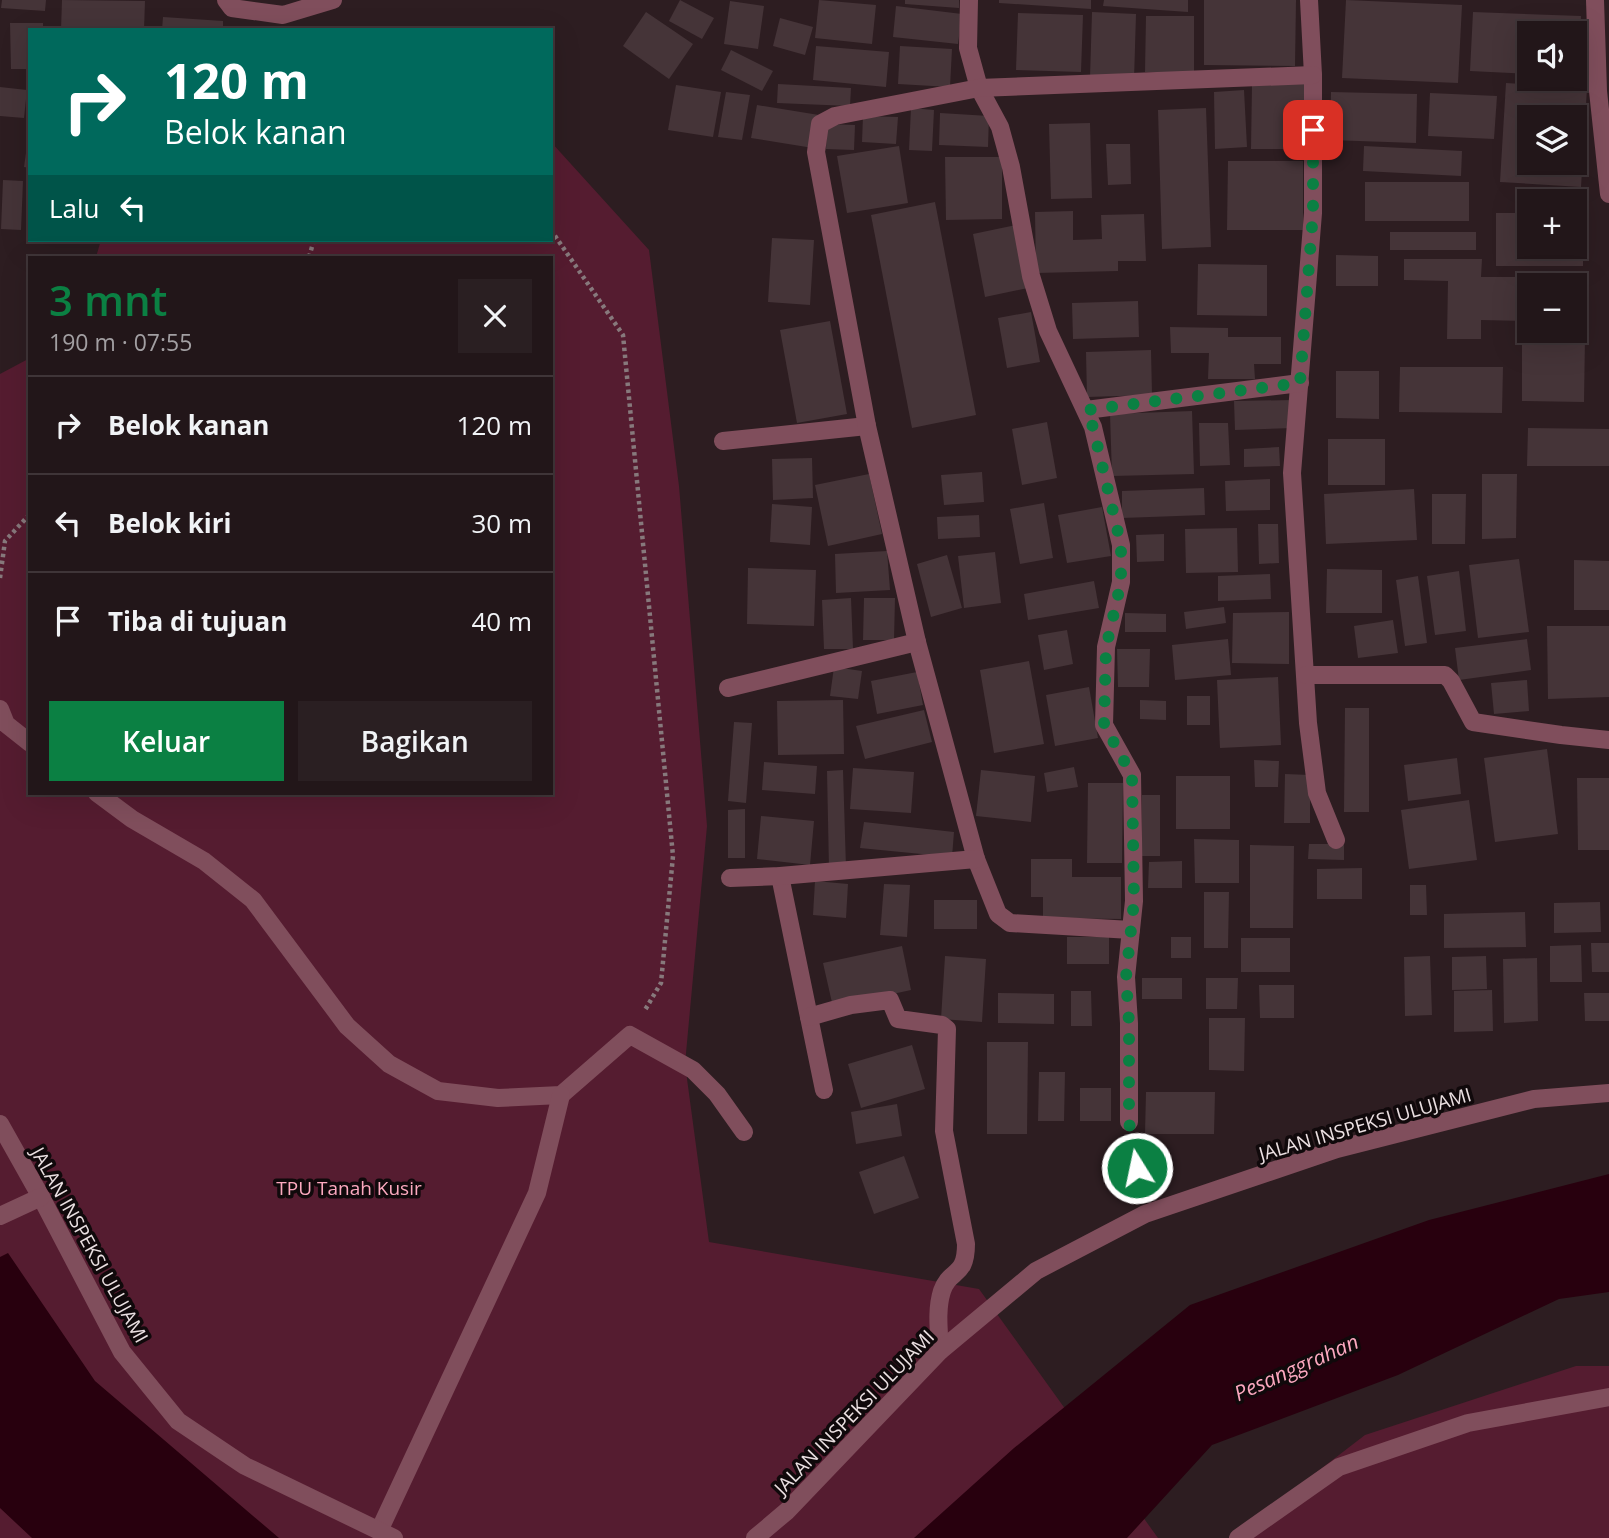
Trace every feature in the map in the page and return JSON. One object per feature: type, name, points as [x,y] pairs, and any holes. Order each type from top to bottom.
[{"type":"street","points":[[226,0],[232,8],[283,15],[333,0]]},
{"type":"street","points":[[969,0],[968,48],[979,88],[1000,127],[1011,167],[1031,276],[1048,331],[1093,427],[1121,545],[1121,582],[1106,648],[1104,725],[1132,775],[1134,901],[1126,977],[1129,1122]]},
{"type":"street","points":[[1309,0],[1313,75],[1313,213],[1292,473],[1307,723],[1317,793],[1336,840]]},
{"type":"street","points":[[1595,0],[1604,91],[1609,194]]},
{"type":"street","points":[[1131,930],[1010,923],[998,914],[976,859],[917,642],[867,426],[816,152],[820,124],[835,116],[979,88],[1313,75]]},
{"type":"street","points":[[1086,410],[1300,383]]},
{"type":"street","points":[[723,440],[867,426]]},
{"type":"street","points":[[728,688],[917,642]]},
{"type":"street","points":[[1306,675],[1445,675],[1473,722],[1561,736],[1609,740]]},
{"type":"street","points":[[0,709],[6,724],[28,741]]},
{"type":"street","points":[[100,795],[132,819],[204,861],[253,900],[347,1026],[389,1064],[438,1091],[498,1098],[561,1095]]},
{"type":"street","points":[[730,878],[976,859]]},
{"type":"street","points":[[779,876],[824,1090]]},
{"type":"street","points":[[809,1017],[851,1005],[890,1000],[898,1019],[946,1026],[944,1131],[966,1252],[942,1292],[938,1310],[940,1351]]},
{"type":"street","points":[[387,1534],[537,1193],[561,1095],[630,1035],[693,1070],[717,1094],[744,1132]]},
{"type":"street","name":"JALAN INSPEKSI ULUJAMI","points":[[755,1538],[787,1511],[940,1351],[1036,1271],[1145,1214],[1337,1149],[1534,1100],[1609,1093]]},
{"type":"street","name":"JALAN INSPEKSI ULUJAMI","points":[[0,1124],[122,1352],[178,1421],[245,1466],[387,1534]]},
{"type":"street","points":[[3,1214],[41,1197]]},
{"type":"street","points":[[1238,1538],[1339,1467],[1468,1423],[1609,1398]]},
{"type":"path","points":[[553,233],[623,335],[673,856],[661,983],[630,1035]]},
{"type":"path","points":[[0,578],[5,541],[28,516]]},
{"type":"path","points":[[1129,1122],[1145,1214]]},
{"type":"green space","name":"TPU Tanah Kusir","points":[[553,144],[649,250],[679,486],[707,826],[685,1064],[709,1242],[979,1289],[1158,1538],[0,1538],[0,374],[28,359],[28,795],[553,795],[553,256],[96,256],[100,242],[553,242]]},
{"type":"green space","points":[[1576,1366],[1609,1366],[1609,1538],[1231,1538],[1365,1435]]},
{"type":"water","name":"Pesanggrahan","points":[[1609,1174],[1609,1292],[1559,1299],[1398,1375],[1212,1445],[1127,1538],[914,1538],[1014,1448],[1190,1305],[1429,1220]]},
{"type":"water","points":[[8,1253],[95,1381],[279,1538],[32,1538],[0,1508],[0,1257]]},
{"type":"building","points":[[2,0],[46,0],[45,11],[1,8]]},
{"type":"building","points":[[62,0],[145,1],[144,28],[61,28]]},
{"type":"building","points":[[680,0],[714,18],[702,39],[669,21]]},
{"type":"building","points":[[819,0],[876,5],[872,44],[815,38]]},
{"type":"building","points":[[905,0],[959,0],[959,8],[905,4]]},
{"type":"building","points":[[999,0],[1091,0],[1091,9],[999,3]]},
{"type":"building","points":[[1104,0],[1188,0],[1188,12],[1103,6]]},
{"type":"building","points":[[1204,0],[1296,0],[1295,66],[1204,65]]},
{"type":"building","points":[[1346,0],[1462,5],[1458,83],[1342,78]]},
{"type":"building","points":[[730,1],[764,6],[758,49],[724,44]]},
{"type":"building","points":[[896,6],[962,14],[958,44],[893,37]]},
{"type":"building","points":[[646,12],[693,44],[669,79],[623,46]]},
{"type":"building","points":[[1092,12],[1136,14],[1134,80],[1090,78]]},
{"type":"building","points":[[1473,12],[1581,16],[1581,21],[1517,21],[1517,73],[1470,71]]},
{"type":"building","points":[[1018,13],[1083,15],[1081,72],[1016,70]]},
{"type":"building","points":[[1146,16],[1194,16],[1194,73],[1145,72]]},
{"type":"building","points":[[163,17],[223,21],[223,28],[162,28]]},
{"type":"building","points":[[780,18],[813,27],[805,55],[773,46]]},
{"type":"building","points":[[10,23],[43,23],[43,28],[28,28],[28,69],[11,69]]},
{"type":"building","points":[[816,46],[889,52],[886,87],[813,80]]},
{"type":"building","points":[[900,46],[952,49],[950,87],[898,84]]},
{"type":"building","points":[[731,50],[773,71],[762,91],[721,70]]},
{"type":"building","points":[[1506,83],[1517,84],[1517,91],[1587,91],[1586,105],[1517,105],[1517,175],[1582,175],[1581,187],[1500,182]]},
{"type":"building","points":[[778,84],[851,88],[850,106],[777,103]]},
{"type":"building","points":[[1252,84],[1306,84],[1306,149],[1251,149]]},
{"type":"building","points":[[676,85],[721,92],[713,137],[668,130]]},
{"type":"building","points":[[0,87],[27,90],[24,118],[0,116]]},
{"type":"building","points":[[1244,90],[1247,147],[1215,149],[1214,92]]},
{"type":"building","points":[[726,92],[750,95],[742,140],[718,137]]},
{"type":"building","points":[[1331,92],[1417,94],[1416,143],[1330,140]]},
{"type":"building","points":[[1430,93],[1497,96],[1494,139],[1428,136]]},
{"type":"building","points":[[757,105],[819,115],[813,148],[751,138]]},
{"type":"building","points":[[911,108],[934,110],[932,151],[909,150]]},
{"type":"building","points":[[1206,108],[1211,247],[1162,249],[1158,110]]},
{"type":"building","points":[[940,113],[989,116],[988,147],[939,145]]},
{"type":"building","points":[[863,116],[898,117],[896,144],[862,142]]},
{"type":"building","points":[[1090,123],[1092,198],[1051,199],[1049,124]]},
{"type":"building","points":[[827,124],[855,125],[854,150],[826,149]]},
{"type":"building","points":[[28,139],[28,168],[24,167]]},
{"type":"building","points":[[1106,144],[1130,144],[1131,184],[1108,185]]},
{"type":"building","points":[[899,146],[908,203],[847,213],[837,156]]},
{"type":"building","points":[[1364,146],[1462,151],[1461,176],[1363,171]]},
{"type":"building","points":[[945,157],[1002,157],[1002,219],[946,220]]},
{"type":"building","points":[[1228,161],[1303,161],[1303,230],[1227,230]]},
{"type":"building","points":[[3,180],[23,181],[21,230],[1,229]]},
{"type":"building","points":[[1365,182],[1469,182],[1469,221],[1365,221]]},
{"type":"building","points":[[935,202],[976,415],[912,428],[871,215]]},
{"type":"building","points":[[1073,211],[1073,240],[1102,239],[1101,215],[1144,214],[1146,261],[1118,261],[1118,271],[1036,273],[1035,212]]},
{"type":"building","points":[[1496,213],[1517,213],[1517,259],[1583,259],[1583,266],[1496,266]]},
{"type":"building","points":[[1016,225],[1028,288],[985,297],[973,234]]},
{"type":"building","points":[[1390,232],[1476,232],[1476,250],[1390,250]]},
{"type":"building","points":[[772,238],[814,240],[810,305],[768,302]]},
{"type":"building","points":[[1336,255],[1378,256],[1378,286],[1336,286]]},
{"type":"building","points":[[1404,259],[1482,259],[1481,277],[1517,277],[1517,321],[1481,320],[1481,339],[1447,339],[1448,281],[1404,280]]},
{"type":"building","points":[[1198,264],[1267,265],[1267,316],[1197,315]]},
{"type":"building","points":[[1138,301],[1139,337],[1073,339],[1072,303]]},
{"type":"building","points":[[1031,312],[1040,362],[1007,368],[998,318]]},
{"type":"building","points":[[830,321],[847,414],[797,423],[780,330]]},
{"type":"building","points":[[1170,327],[1228,328],[1228,337],[1281,337],[1281,364],[1254,364],[1255,379],[1208,379],[1209,353],[1171,353]]},
{"type":"building","points":[[1522,343],[1585,343],[1584,402],[1522,401]]},
{"type":"building","points":[[1151,350],[1152,395],[1087,397],[1086,352]]},
{"type":"building","points":[[1400,367],[1503,367],[1502,413],[1399,412]]},
{"type":"building","points":[[1336,371],[1379,371],[1379,419],[1336,418]]},
{"type":"building","points":[[1293,400],[1293,428],[1235,430],[1234,401]]},
{"type":"building","points":[[1192,411],[1194,474],[1112,476],[1110,414]]},
{"type":"building","points":[[1047,422],[1057,478],[1022,485],[1012,429]]},
{"type":"building","points":[[1199,423],[1228,423],[1230,465],[1200,466]]},
{"type":"building","points":[[1528,428],[1609,429],[1609,466],[1527,466]]},
{"type":"building","points":[[1328,439],[1385,439],[1385,485],[1328,485]]},
{"type":"building","points":[[1279,447],[1280,466],[1244,467],[1244,449]]},
{"type":"building","points":[[812,458],[813,498],[773,500],[772,459]]},
{"type":"building","points":[[982,472],[984,502],[944,505],[941,475]]},
{"type":"building","points":[[869,474],[882,534],[828,546],[815,485]]},
{"type":"building","points":[[1482,474],[1517,474],[1516,538],[1482,539]]},
{"type":"building","points":[[1270,479],[1270,510],[1226,511],[1225,481]]},
{"type":"building","points":[[1204,488],[1205,515],[1122,518],[1122,491]]},
{"type":"building","points":[[1414,489],[1417,540],[1326,544],[1324,494]]},
{"type":"building","points":[[1432,494],[1466,494],[1465,544],[1432,544]]},
{"type":"building","points":[[1044,503],[1053,558],[1020,564],[1010,509]]},
{"type":"building","points":[[772,504],[812,507],[810,545],[770,542]]},
{"type":"building","points":[[1102,507],[1111,556],[1067,563],[1058,515]]},
{"type":"building","points":[[979,515],[980,537],[938,539],[937,517]]},
{"type":"building","points":[[1258,524],[1278,524],[1279,563],[1259,564]]},
{"type":"building","points":[[1237,528],[1238,572],[1186,573],[1185,529]]},
{"type":"building","points":[[1164,534],[1164,561],[1137,562],[1136,535]]},
{"type":"building","points":[[887,551],[890,590],[836,593],[835,554]]},
{"type":"building","points":[[995,552],[1001,603],[964,608],[958,556]]},
{"type":"building","points":[[947,555],[962,608],[931,617],[917,564]]},
{"type":"building","points":[[1519,559],[1529,632],[1478,638],[1469,565]]},
{"type":"building","points":[[1574,560],[1609,561],[1609,610],[1574,610]]},
{"type":"building","points":[[748,568],[816,570],[814,626],[747,624]]},
{"type":"building","points":[[1327,569],[1382,570],[1382,613],[1326,613]]},
{"type":"building","points":[[1459,571],[1466,631],[1435,635],[1427,576]]},
{"type":"building","points":[[1270,574],[1271,599],[1218,601],[1218,576]]},
{"type":"building","points":[[1418,576],[1427,643],[1405,646],[1396,580]]},
{"type":"building","points":[[1094,581],[1099,608],[1028,620],[1024,594]]},
{"type":"building","points":[[851,598],[853,649],[824,649],[822,600]]},
{"type":"building","points":[[864,598],[895,598],[894,640],[863,640]]},
{"type":"building","points":[[1224,607],[1226,623],[1186,629],[1184,612]]},
{"type":"building","points":[[1289,612],[1289,664],[1232,663],[1233,613]]},
{"type":"building","points":[[1125,613],[1166,614],[1166,632],[1125,632]]},
{"type":"building","points":[[1393,620],[1398,653],[1358,658],[1354,626]]},
{"type":"building","points":[[1547,626],[1609,626],[1609,697],[1548,699]]},
{"type":"building","points":[[1067,630],[1073,664],[1044,670],[1038,635]]},
{"type":"building","points":[[1228,639],[1231,675],[1175,680],[1172,645]]},
{"type":"building","points":[[1527,639],[1531,670],[1459,680],[1455,648]]},
{"type":"building","points":[[1117,649],[1150,649],[1149,687],[1118,687]]},
{"type":"building","points":[[1029,661],[1044,744],[994,753],[980,670]]},
{"type":"building","points":[[834,667],[862,671],[858,699],[830,696]]},
{"type":"building","points":[[917,672],[923,705],[877,714],[871,681]]},
{"type":"building","points":[[1278,677],[1281,745],[1220,748],[1217,680]]},
{"type":"building","points":[[1527,680],[1529,711],[1494,714],[1491,683]]},
{"type":"building","points":[[1089,687],[1098,738],[1055,746],[1046,695]]},
{"type":"building","points":[[1187,696],[1210,696],[1210,725],[1187,725]]},
{"type":"building","points":[[843,700],[844,754],[778,755],[777,701]]},
{"type":"building","points":[[1140,700],[1166,701],[1166,720],[1140,719]]},
{"type":"building","points":[[1345,708],[1369,708],[1369,812],[1344,812]]},
{"type":"building","points":[[924,710],[932,742],[865,759],[856,726]]},
{"type":"building","points":[[734,722],[752,723],[746,803],[728,801]]},
{"type":"building","points":[[1547,749],[1558,834],[1495,842],[1484,758]]},
{"type":"building","points":[[1457,758],[1461,794],[1408,801],[1404,765]]},
{"type":"building","points":[[1254,760],[1279,761],[1278,787],[1255,787]]},
{"type":"building","points":[[764,762],[817,766],[815,794],[762,790]]},
{"type":"building","points":[[1074,767],[1078,787],[1047,792],[1044,773]]},
{"type":"building","points":[[853,768],[914,772],[911,813],[850,809]]},
{"type":"building","points":[[843,770],[846,868],[829,869],[827,771]]},
{"type":"building","points":[[981,770],[1035,776],[1031,822],[976,816]]},
{"type":"building","points":[[1285,774],[1310,775],[1310,823],[1284,823]]},
{"type":"building","points":[[1176,776],[1230,776],[1230,829],[1176,829]]},
{"type":"building","points":[[1577,778],[1609,778],[1609,850],[1578,850]]},
{"type":"building","points":[[1088,783],[1123,783],[1122,863],[1087,863]]},
{"type":"building","points":[[1142,795],[1160,795],[1160,856],[1142,856]]},
{"type":"building","points":[[1469,800],[1477,860],[1409,869],[1401,810]]},
{"type":"building","points":[[745,809],[745,858],[728,858],[728,810]]},
{"type":"building","points":[[761,816],[814,821],[810,865],[757,859]]},
{"type":"building","points":[[864,822],[954,832],[952,857],[860,848]]},
{"type":"building","points":[[1194,839],[1239,840],[1239,883],[1195,883]]},
{"type":"building","points":[[1309,844],[1344,844],[1344,860],[1308,859]]},
{"type":"building","points":[[1250,845],[1294,846],[1293,928],[1250,928]]},
{"type":"building","points":[[1031,859],[1072,859],[1072,877],[1121,877],[1121,919],[1043,918],[1043,897],[1031,897]]},
{"type":"building","points":[[1182,861],[1182,888],[1148,888],[1149,862]]},
{"type":"building","points":[[1362,868],[1362,899],[1317,899],[1317,869]]},
{"type":"building","points":[[815,881],[848,884],[846,918],[813,915]]},
{"type":"building","points":[[884,884],[910,885],[907,937],[880,935]]},
{"type":"building","points":[[1410,885],[1426,885],[1427,915],[1410,915]]},
{"type":"building","points":[[1204,892],[1229,892],[1228,948],[1204,948]]},
{"type":"building","points":[[934,900],[977,900],[977,929],[934,929]]},
{"type":"building","points":[[1600,902],[1601,932],[1554,933],[1554,903]]},
{"type":"building","points":[[1525,912],[1526,947],[1444,948],[1444,914]]},
{"type":"building","points":[[1067,937],[1109,937],[1109,964],[1067,964]]},
{"type":"building","points":[[1171,937],[1191,937],[1191,958],[1171,958]]},
{"type":"building","points":[[1241,938],[1290,938],[1290,972],[1241,972]]},
{"type":"building","points":[[1591,943],[1609,943],[1609,972],[1592,972]]},
{"type":"building","points":[[1581,945],[1582,982],[1550,982],[1550,946]]},
{"type":"building","points":[[902,946],[911,990],[833,1007],[823,963]]},
{"type":"building","points":[[945,956],[986,959],[982,1022],[941,1019]]},
{"type":"building","points":[[1430,956],[1432,1015],[1405,1016],[1404,957]]},
{"type":"building","points":[[1486,956],[1487,989],[1452,990],[1452,957]]},
{"type":"building","points":[[1537,958],[1538,1021],[1504,1023],[1503,959]]},
{"type":"building","points":[[1142,978],[1182,978],[1182,999],[1142,999]]},
{"type":"building","points":[[1206,978],[1238,978],[1237,1009],[1206,1009]]},
{"type":"building","points":[[1259,985],[1294,985],[1294,1018],[1260,1018]]},
{"type":"building","points":[[1492,990],[1493,1031],[1454,1032],[1454,991]]},
{"type":"building","points":[[1071,991],[1091,991],[1092,1026],[1071,1026]]},
{"type":"building","points":[[998,993],[1054,994],[1054,1024],[998,1023]]},
{"type":"building","points":[[1584,993],[1609,993],[1609,1021],[1585,1021]]},
{"type":"building","points":[[1209,1018],[1245,1018],[1244,1071],[1209,1070]]},
{"type":"building","points":[[987,1042],[1028,1042],[1027,1134],[987,1134]]},
{"type":"building","points":[[912,1045],[925,1089],[861,1108],[848,1064]]},
{"type":"building","points":[[1039,1072],[1065,1072],[1064,1121],[1038,1121]]},
{"type":"building","points":[[1080,1088],[1111,1088],[1111,1121],[1080,1121]]},
{"type":"building","points":[[1146,1092],[1215,1092],[1214,1134],[1145,1134]]},
{"type":"building","points":[[897,1104],[902,1136],[856,1144],[851,1112]]},
{"type":"building","points":[[904,1156],[919,1198],[874,1214],[859,1172]]},
{"type":"route","points":[[1137,1168],[1129,1122],[1126,977],[1134,901],[1132,775],[1104,725],[1106,648],[1121,582],[1121,545],[1093,427],[1086,410],[1300,383],[1313,213],[1313,130]]}]
